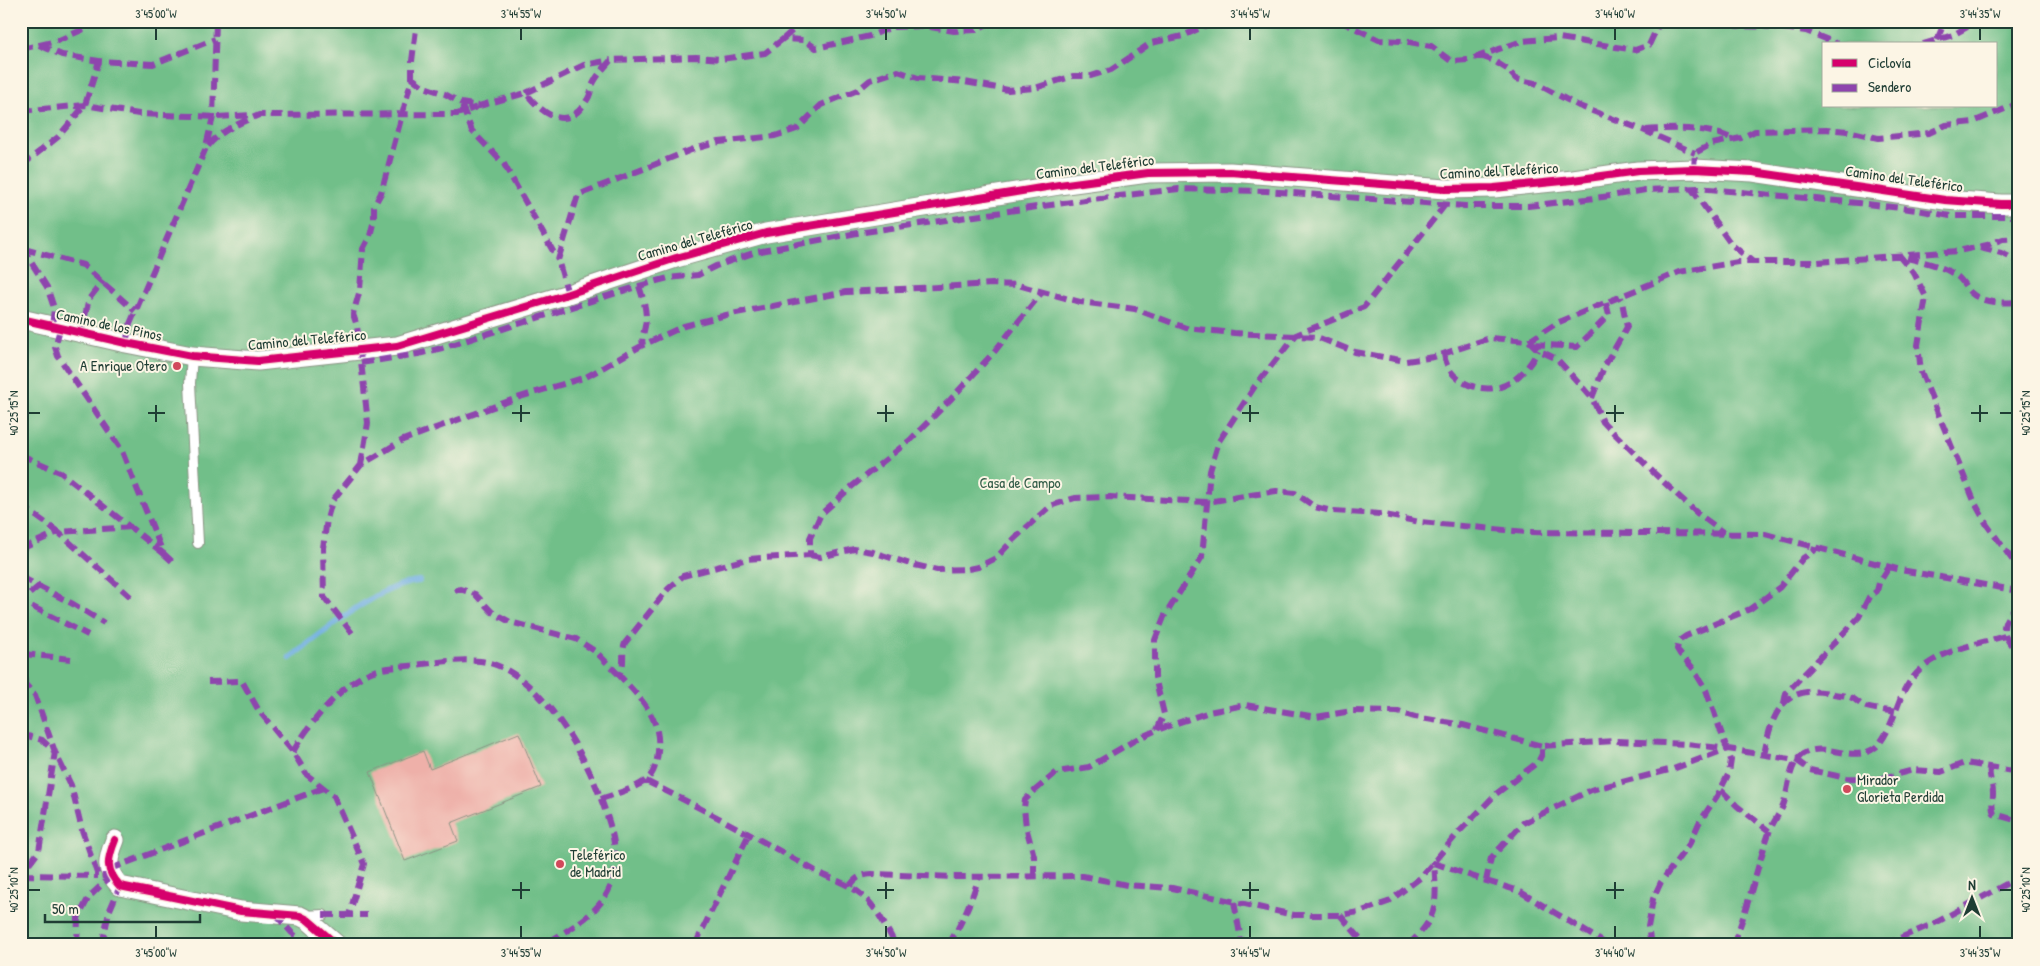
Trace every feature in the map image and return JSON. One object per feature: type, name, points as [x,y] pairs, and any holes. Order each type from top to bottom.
[{"type":"street","name":"Camino del Teleférico","points":[[192,356],[258,361],[397,346],[568,294],[676,258],[766,233],[1059,185],[1148,173],[1230,172],[1445,189],[1494,188],[1638,171],[1694,168],[1753,172],[1945,200],[2019,204]]},
{"type":"street","name":"Camino de los Pinos","points":[[21,319],[192,356]]},
{"type":"street","points":[[115,840],[108,858],[111,876],[120,886],[241,911],[300,916],[308,920],[336,945]]},
{"type":"lane","points":[[192,356],[190,383],[198,543]]},
{"type":"lane","points":[[300,916],[323,915]]},
{"type":"green space","name":"Casa de Campo","points":[[21,21],[2019,21],[2019,945],[21,945]]},
{"type":"building","points":[[519,733],[541,787],[451,823],[458,841],[405,861],[370,772],[423,751],[430,769]]},
{"type":"waterway","points":[[290,658],[368,601],[403,584],[419,581]]},
{"type":"marked path","points":[[21,49],[57,41],[102,21]]},
{"type":"marked path","points":[[126,343],[130,324],[205,150],[213,117],[216,21]]},
{"type":"marked path","points":[[233,21],[257,21]]},
{"type":"marked path","points":[[361,465],[368,423],[357,326],[353,314],[360,290],[363,249],[370,236],[374,220],[374,206],[381,193],[412,78],[417,21]]},
{"type":"marked path","points":[[783,39],[803,21]]},
{"type":"marked path","points":[[412,78],[424,87],[445,94],[461,103],[479,106],[526,93],[548,114],[564,118],[572,116],[580,110],[588,98],[596,79],[611,60],[696,57],[721,59],[765,53],[783,39],[804,40],[816,48],[870,36],[892,27],[924,26],[954,31],[976,30],[993,21]]},
{"type":"marked path","points":[[568,294],[558,260],[578,195],[691,150],[719,142],[775,136],[797,129],[821,105],[858,90],[870,80],[898,71],[918,78],[965,82],[1008,90],[1035,88],[1073,76],[1091,76],[1111,70],[1151,43],[1183,36],[1215,21]]},
{"type":"marked path","points":[[1340,21],[1379,40],[1403,41],[1431,46],[1451,61],[1468,60],[1522,41],[1559,38],[1635,50],[1649,45],[1660,21]]},
{"type":"marked path","points":[[1730,21],[1737,26],[1774,27],[1806,31],[1833,42]]},
{"type":"marked path","points":[[1937,40],[1945,21]]},
{"type":"marked path","points":[[1930,42],[1953,35],[1969,26],[2004,21]]},
{"type":"marked path","points":[[21,166],[58,137],[85,105],[99,61],[153,64],[215,39]]},
{"type":"marked path","points":[[39,45],[62,55],[99,61]]},
{"type":"marked path","points":[[1480,56],[1494,61],[1507,69],[1516,79],[1535,83],[1579,106],[1643,130],[1695,153]]},
{"type":"marked path","points":[[526,93],[584,65],[611,60]]},
{"type":"marked path","points":[[1694,169],[1695,153],[1712,144],[1741,138],[1755,131],[1826,129],[1848,131],[1878,138],[1929,133],[1946,125],[1973,122],[2012,106],[2019,101]]},
{"type":"marked path","points":[[21,111],[85,105],[139,114],[217,117],[253,115]]},
{"type":"marked path","points":[[462,106],[472,131],[504,164],[558,260]]},
{"type":"marked path","points":[[208,146],[225,131],[259,115],[457,114],[477,107]]},
{"type":"marked path","points":[[1646,130],[1702,130],[1733,139]]},
{"type":"marked path","points":[[1691,188],[1731,244],[1753,262]]},
{"type":"marked path","points":[[361,363],[418,354],[442,348],[639,286],[668,278],[698,275],[716,266],[756,252],[857,233],[1092,199],[1179,189],[1266,191],[1465,206],[1528,206],[1645,190],[1698,188],[1858,203],[1950,216],[2019,216]]},
{"type":"marked path","points":[[2016,204],[2019,191]]},
{"type":"marked path","points":[[1157,730],[1164,714],[1155,677],[1155,640],[1164,617],[1202,557],[1210,471],[1219,441],[1255,386],[1296,335],[1364,307],[1445,205],[1445,201]]},
{"type":"marked path","points":[[352,633],[324,597],[323,548],[327,519],[332,501],[361,465],[403,440],[520,397],[586,377],[643,345],[684,326],[726,315],[846,292],[992,284],[1018,285],[1080,302],[1135,309],[1186,328],[1234,333],[1317,337],[1355,352],[1406,361],[1434,357],[1490,338],[1529,341],[1557,323],[1679,272],[1738,262],[1817,262],[1958,251],[1987,245],[2003,239],[2019,238]]},
{"type":"marked path","points":[[22,248],[47,287],[54,308],[52,327]]},
{"type":"marked path","points":[[1980,248],[2001,253],[2019,261]]},
{"type":"marked path","points":[[24,249],[83,265],[135,311]]},
{"type":"marked path","points":[[1899,255],[1914,273],[1926,297],[1918,345],[1921,372],[1975,503],[1987,525],[2019,569]]},
{"type":"marked path","points":[[1907,258],[1947,270],[1960,279],[1970,292],[1981,299],[1987,301],[2019,302]]},
{"type":"marked path","points":[[81,333],[89,299],[103,281]]},
{"type":"marked path","points":[[639,286],[646,316],[642,338],[643,345]]},
{"type":"marked path","points":[[601,799],[643,782],[651,775],[655,767],[658,745],[654,722],[650,712],[619,675],[622,668],[625,643],[668,589],[683,576],[747,559],[810,555],[810,538],[821,514],[910,440],[950,400],[994,352],[1043,291]]},
{"type":"marked path","points":[[1592,398],[1604,367],[1627,327],[1621,297]]},
{"type":"marked path","points":[[1533,344],[1577,347],[1609,315],[1606,303]]},
{"type":"marked path","points":[[21,455],[60,472],[163,553],[121,449],[58,356],[55,347],[60,329]]},
{"type":"marked path","points":[[1529,341],[1538,350],[1557,359],[1592,398],[1603,422],[1697,513],[1724,533]]},
{"type":"marked path","points":[[1444,354],[1450,371],[1456,377],[1472,386],[1491,388],[1506,385],[1518,377],[1528,367],[1538,350]]},
{"type":"marked path","points":[[810,555],[820,557],[854,549],[873,552],[910,564],[937,570],[968,569],[978,567],[996,558],[1050,506],[1075,498],[1110,497],[1207,502],[1276,491],[1295,493],[1315,507],[1332,511],[1380,514],[1420,522],[1526,532],[1765,534],[1901,570],[2019,591]]},
{"type":"marked path","points":[[21,505],[58,532],[132,527]]},
{"type":"marked path","points":[[21,549],[58,532],[133,599]]},
{"type":"marked path","points":[[1651,945],[1648,927],[1653,899],[1661,882],[1690,843],[1699,823],[1717,796],[1729,773],[1731,760],[1706,690],[1692,667],[1677,649],[1679,641],[1686,636],[1750,609],[1780,587],[1803,558],[1814,551],[1815,547]]},
{"type":"marked path","points":[[163,553],[175,564]]},
{"type":"marked path","points":[[1784,703],[1786,693],[1859,617],[1869,597],[1877,591],[1879,583],[1889,567]]},
{"type":"marked path","points":[[21,577],[73,604],[104,623]]},
{"type":"marked path","points":[[39,586],[21,601],[88,635]]},
{"type":"marked path","points":[[455,591],[460,589],[475,594],[492,612],[510,622],[576,639],[596,652],[619,675]]},
{"type":"marked path","points":[[2019,604],[2007,617],[2004,629],[2008,641],[2019,654]]},
{"type":"marked path","points":[[1733,945],[1769,833],[1783,806],[1794,764],[1798,758],[1812,750],[1830,750],[1858,754],[1876,747],[1887,731],[1908,684],[1918,672],[1930,662],[1958,649],[2005,636]]},
{"type":"marked path","points":[[71,659],[24,654],[25,684],[35,695],[55,752],[71,785],[82,830],[98,876],[111,876]]},
{"type":"marked path","points":[[293,752],[316,718],[337,695],[360,678],[376,670],[472,660],[500,667],[519,678],[553,712],[581,755],[591,775],[611,827],[615,850],[614,874],[606,895],[592,913],[544,945]]},
{"type":"marked path","points":[[208,682],[242,681],[259,711],[293,752],[307,775],[334,796],[364,864],[349,915]]},
{"type":"marked path","points":[[1764,755],[1770,728],[1775,716],[1781,706],[1790,698],[1800,693],[1813,691],[1850,697],[1866,707],[1896,712]]},
{"type":"marked path","points":[[1034,877],[1034,856],[1026,827],[1024,808],[1025,800],[1032,793],[1057,772],[1089,767],[1135,740],[1157,730],[1209,712],[1245,705],[1316,717],[1352,711],[1398,712],[1415,717],[1463,725],[1542,746]]},
{"type":"marked path","points":[[21,734],[42,740],[55,752],[39,851],[21,875]]},
{"type":"marked path","points":[[850,886],[859,877],[872,874],[953,877],[1083,876],[1127,885],[1172,888],[1294,915],[1340,915],[1359,912],[1388,902],[1420,878],[1459,832],[1496,794],[1538,762],[1542,754],[1542,746],[1614,741],[1687,744],[1796,760],[1810,770],[1846,778],[1879,779],[1914,770],[1941,772],[1965,763],[2019,772]]},
{"type":"marked path","points":[[1408,945],[1426,926],[1434,908],[1436,888],[1434,863],[1486,881],[1491,858],[1523,823],[1591,790],[1673,769],[1727,749]]},
{"type":"marked path","points":[[1990,768],[1994,814],[2019,821]]},
{"type":"marked path","points":[[646,781],[857,891],[877,912],[896,945]]},
{"type":"marked path","points":[[110,869],[323,788]]},
{"type":"marked path","points":[[1721,790],[1737,806],[1769,831]]},
{"type":"marked path","points":[[695,945],[749,834]]},
{"type":"marked path","points":[[22,875],[98,876]]},
{"type":"marked path","points":[[77,945],[78,918],[89,897],[111,876]]},
{"type":"marked path","points":[[948,945],[966,912],[979,877]]},
{"type":"marked path","points":[[1884,945],[1937,922],[2019,877]]},
{"type":"marked path","points":[[1486,881],[1519,891],[1608,945]]},
{"type":"marked path","points":[[102,945],[109,912],[120,886]]},
{"type":"marked path","points":[[1234,902],[1242,945]]},
{"type":"marked path","points":[[275,914],[292,933],[307,945]]},
{"type":"marked path","points":[[323,915],[367,915]]},
{"type":"marked path","points":[[1340,915],[1366,945]]},
{"type":"cycle path","points":[[21,319],[192,356],[258,361],[397,346],[568,294],[676,258],[766,233],[1059,185],[1148,173],[1230,172],[1445,189],[1494,188],[1638,171],[1694,169],[1753,172],[1945,200],[2019,204]]},
{"type":"cycle path","points":[[115,840],[110,853],[109,864],[112,875],[120,886],[241,911],[300,916],[308,920],[337,945]]},
{"type":"place","name":"A Enrique Otero","points":[[177,366]]},
{"type":"place","name":"Mirador Glorieta Perdida","points":[[1847,789]]},
{"type":"place","name":"Teleférico de Madrid","points":[[560,864]]}]
